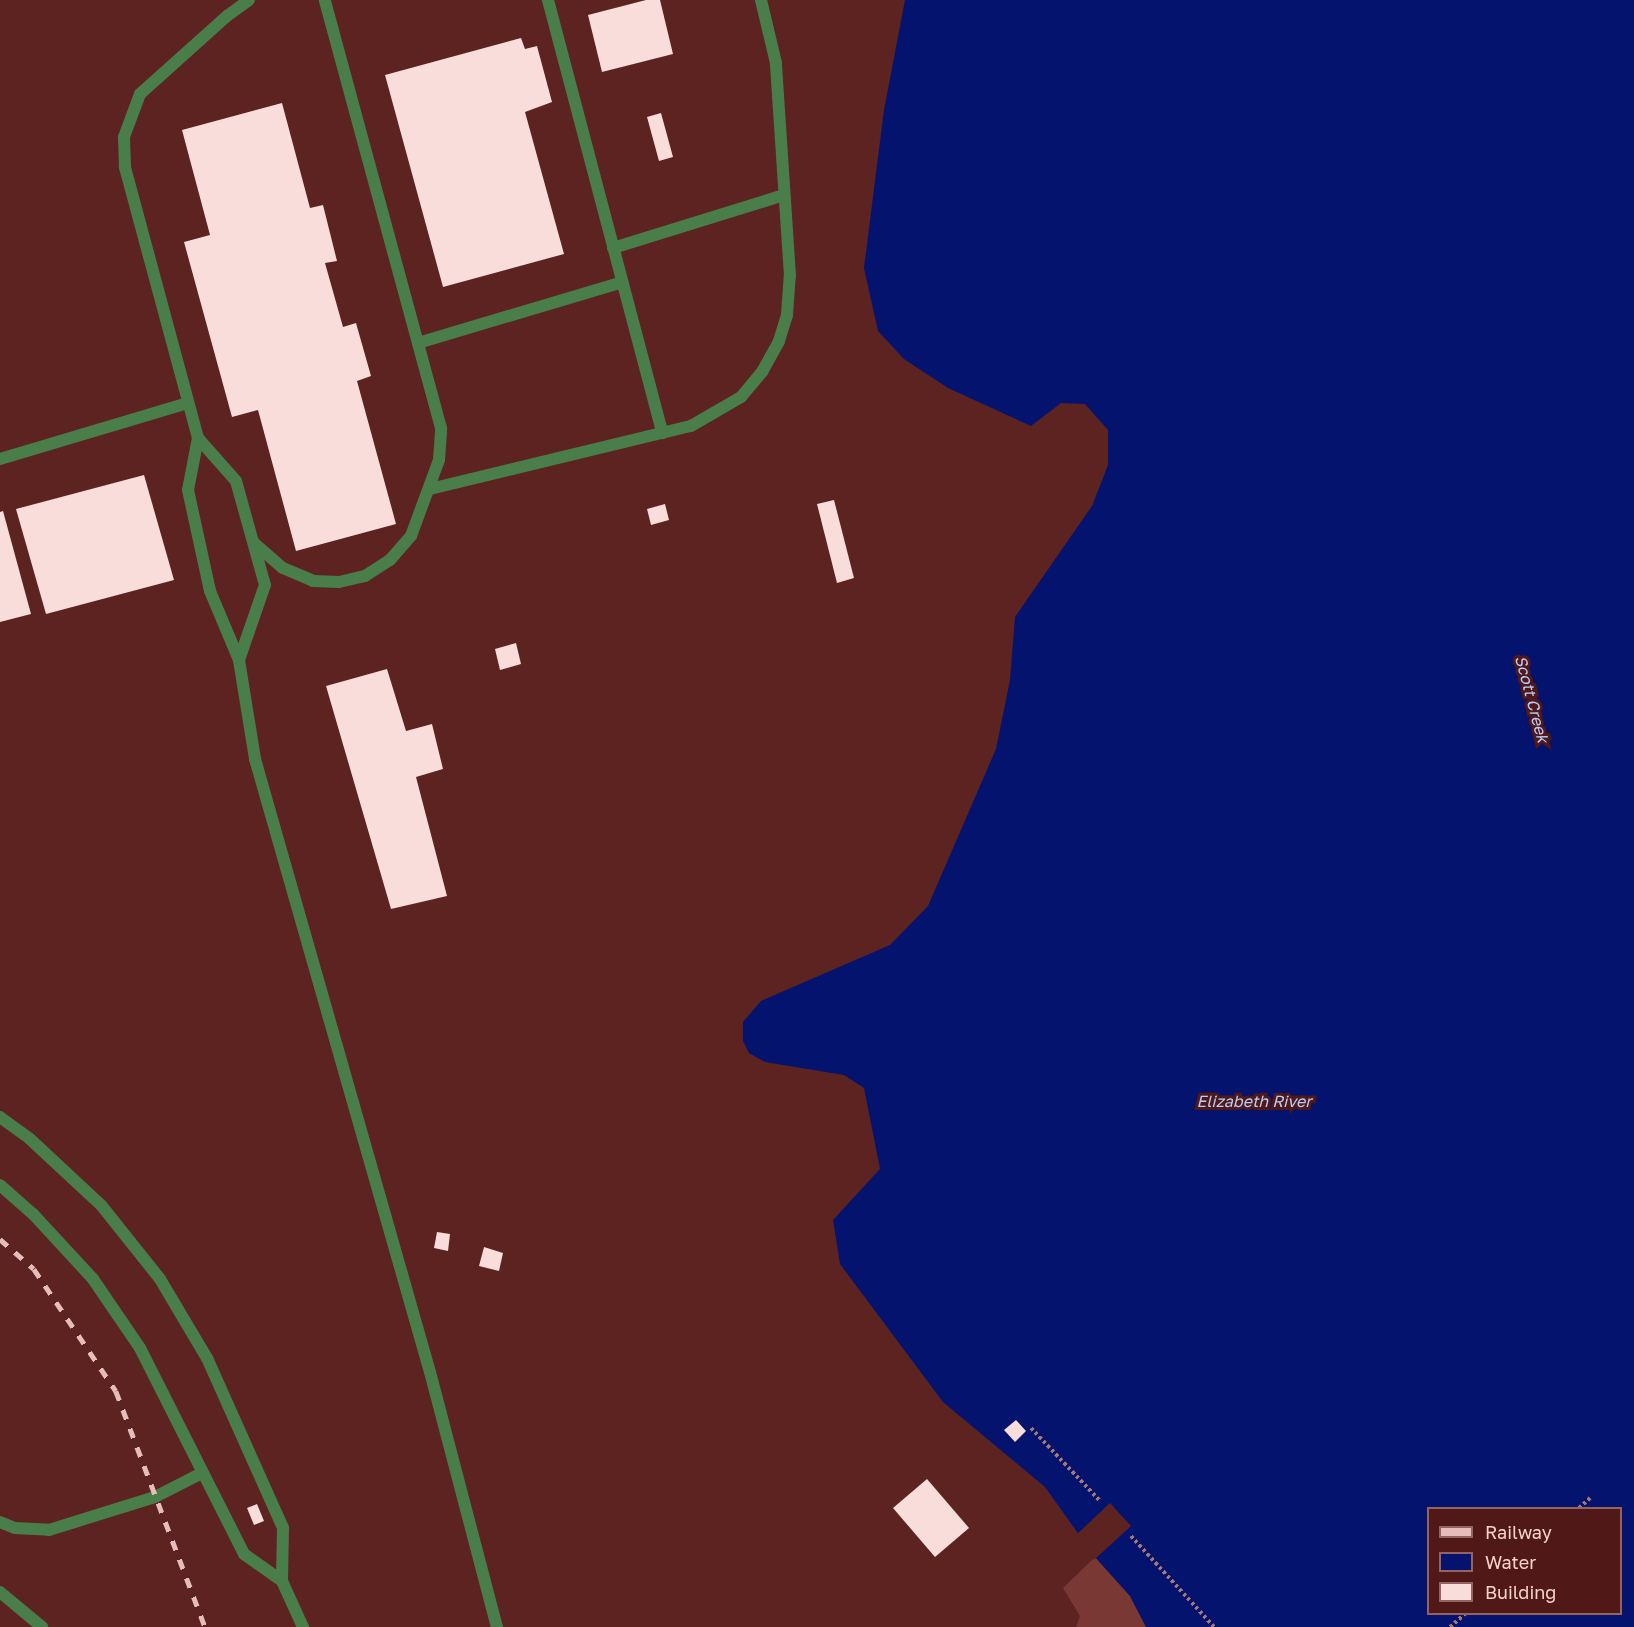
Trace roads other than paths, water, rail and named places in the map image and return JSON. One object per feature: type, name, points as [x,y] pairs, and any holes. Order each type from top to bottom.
[{"type":"lane","points":[[239,660],[266,585],[236,481],[198,438],[125,167],[124,137],[140,94],[227,16],[249,0]]},
{"type":"lane","points":[[254,543],[283,568],[314,581],[339,582],[365,576],[390,560],[411,536],[439,460],[441,428],[325,0]]},
{"type":"lane","points":[[548,0],[662,433]]},
{"type":"lane","points":[[430,489],[692,426],[741,397],[762,372],[779,341],[787,315],[790,276],[776,63],[760,0]]},
{"type":"lane","points":[[613,248],[784,195]]},
{"type":"lane","points":[[418,343],[622,282]]},
{"type":"lane","points":[[0,459],[188,403]]},
{"type":"lane","points":[[198,438],[188,490],[210,591],[239,660],[255,759],[427,1361],[497,1627]]},
{"type":"lane","points":[[0,1118],[30,1139],[101,1205],[160,1279],[207,1358],[283,1528],[282,1581],[303,1627]]},
{"type":"lane","points":[[0,1185],[34,1215],[93,1279],[140,1348],[244,1554],[282,1581]]},
{"type":"lane","points":[[0,1522],[15,1528],[49,1530],[155,1497],[202,1473]]},
{"type":"lane","points":[[0,1593],[42,1627]]},
{"type":"water","name":"Elizabeth River","points":[[905,0],[1634,0],[1634,1627],[1146,1627],[1130,1596],[1095,1557],[1045,1487],[943,1402],[840,1264],[833,1220],[880,1169],[864,1088],[844,1075],[765,1062],[749,1053],[743,1041],[743,1022],[761,1001],[890,945],[928,906],[996,749],[1010,680],[1015,617],[1092,506],[1108,465],[1108,430],[1085,404],[1061,403],[1031,426],[948,388],[904,359],[878,331],[864,268],[884,110]]},
{"type":"railway","points":[[0,1239],[34,1269],[116,1391],[205,1627]]},
{"type":"water label","name":"Scott Creek","points":[[1532,699]]}]
